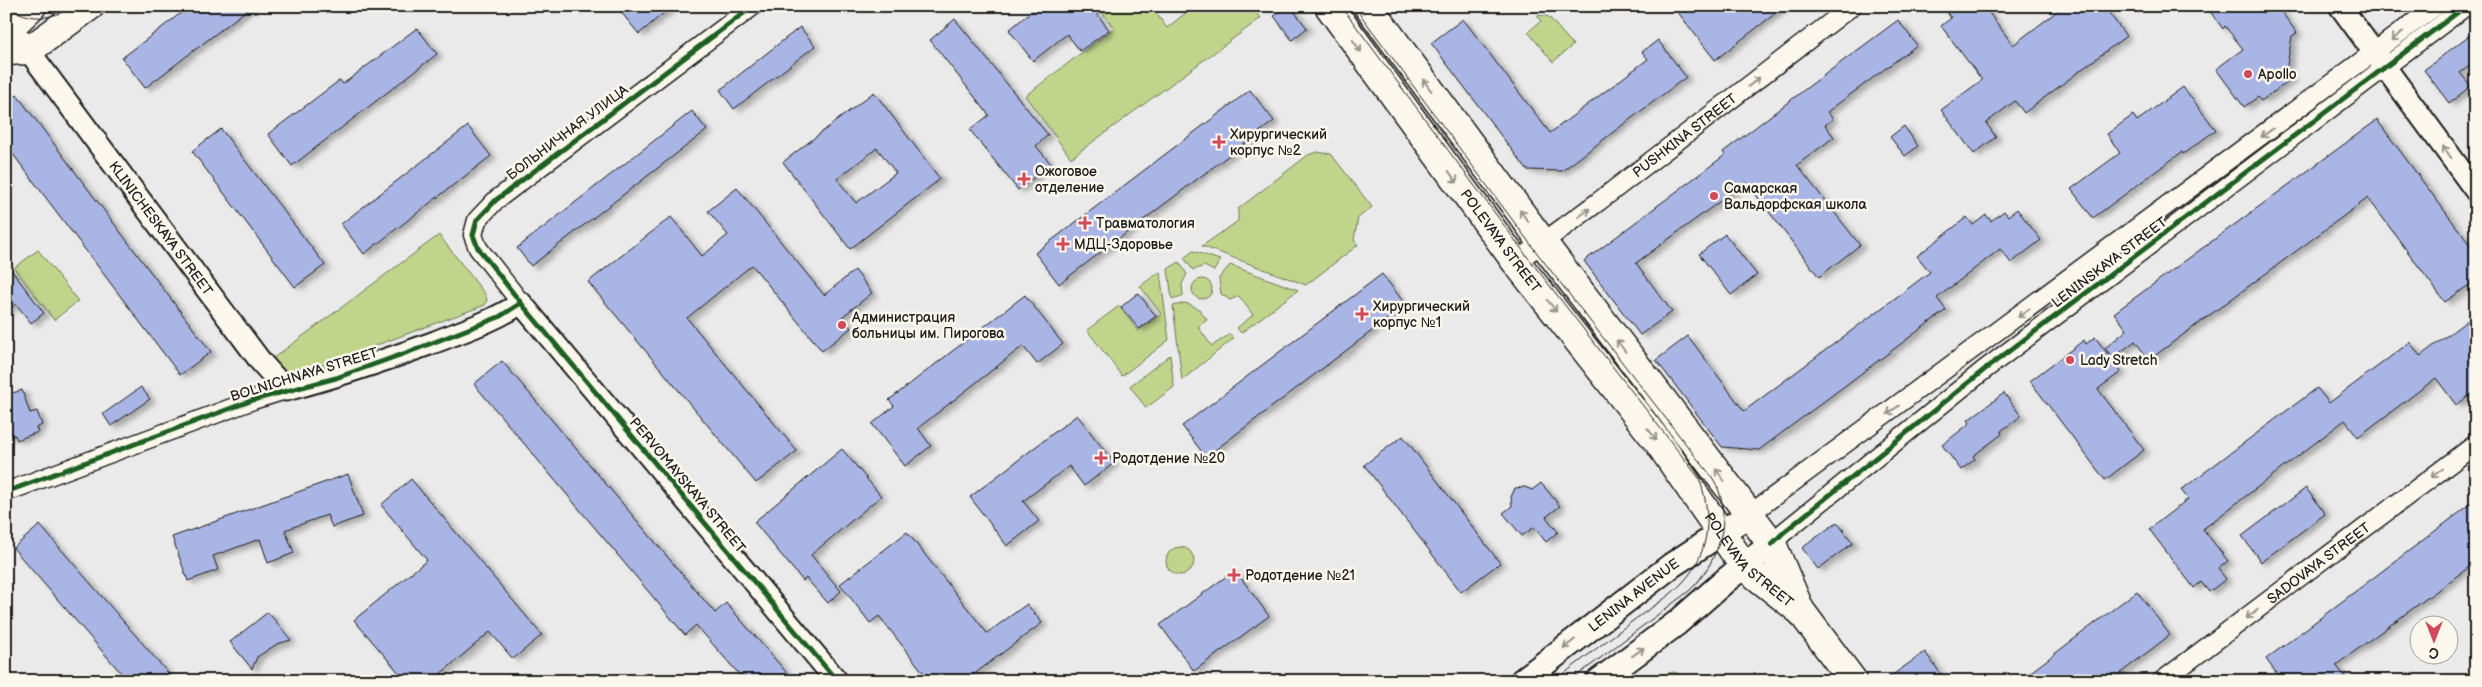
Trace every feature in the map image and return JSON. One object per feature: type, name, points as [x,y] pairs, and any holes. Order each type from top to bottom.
[{"type":"main road","points":[[20,42],[90,6]]},
{"type":"main road","name":"POLEVAYA STREET","points":[[1329,6],[1516,262],[1659,443],[1744,566],[1800,610]]},
{"type":"main road","name":"POLEVAYA STREET","points":[[1368,6],[1543,243],[1772,544],[1800,610]]},
{"type":"main road","points":[[20,42],[30,7]]},
{"type":"main road","name":"LENINA AVENUE","points":[[1522,681],[1636,591],[1720,532],[1750,514]]},
{"type":"main road","points":[[1598,681],[1677,623],[1772,544]]},
{"type":"main road","points":[[1800,610],[1853,681]]},
{"type":"street","name":"БОЛЬНИЧНАЯ УЛИЦА","points":[[521,303],[478,248],[473,235],[477,220],[496,200],[753,6]]},
{"type":"street","name":"PUSHKINA STREET","points":[[1516,262],[1852,6]]},
{"type":"street","points":[[2340,6],[2476,191]]},
{"type":"street","name":"LENINSKAYA STREET","points":[[1772,544],[1784,532],[1984,370],[2381,60],[2436,6]]},
{"type":"street","name":"LENINSKAYA STREET","points":[[1750,514],[2381,60],[2466,6]]},
{"type":"street","name":"KLINICHESKAYA STREET","points":[[20,42],[250,347],[286,390]]},
{"type":"street","name":"BOLNICHNAYA STREET","points":[[6,492],[253,400],[336,378],[414,350],[499,318],[521,303]]},
{"type":"street","name":"PERVOMAYSKAYA STREET","points":[[521,303],[837,681]]},
{"type":"street","name":"SADOVAYA STREET","points":[[2162,681],[2476,444]]},
{"type":"green space","points":[[1097,6],[1151,6],[1167,28],[1194,6],[1251,6],[1261,18],[1071,158],[1025,96],[1114,28]]},
{"type":"green space","points":[[1537,16],[1549,17],[1573,45],[1553,62],[1528,32],[1541,21]]},
{"type":"green space","points":[[1317,152],[1331,154],[1372,207],[1358,218],[1354,240],[1358,245],[1306,285],[1202,246],[1238,221],[1238,209],[1308,155]]},
{"type":"green space","points":[[439,235],[485,294],[487,300],[485,305],[293,376],[282,372],[272,359]]},
{"type":"green space","points":[[38,250],[78,301],[54,320],[14,268]]},
{"type":"green space","points":[[1193,251],[1220,260],[1214,271],[1204,266],[1193,270],[1184,258]]},
{"type":"green space","points":[[1179,262],[1187,274],[1182,284],[1183,296],[1172,299],[1168,269]]},
{"type":"green space","points":[[1230,265],[1298,290],[1241,333],[1237,328],[1253,315],[1239,296],[1230,300],[1221,294],[1219,278]]},
{"type":"green space","points":[[1160,272],[1169,340],[1122,376],[1087,330],[1119,306],[1138,331],[1161,314],[1140,286]]},
{"type":"green space","points":[[1202,279],[1209,282],[1212,289],[1209,296],[1202,299],[1195,296],[1192,289],[1195,282]]},
{"type":"green space","points":[[1186,303],[1199,309],[1207,320],[1198,327],[1212,346],[1230,334],[1234,338],[1182,380],[1173,306]]},
{"type":"green space","points":[[1170,355],[1174,387],[1146,408],[1130,386]]},
{"type":"green space","points":[[1180,547],[1190,551],[1194,561],[1190,571],[1180,575],[1170,571],[1166,561],[1170,551]]},
{"type":"green space","points":[[1675,672],[1681,675],[1685,681],[1657,681],[1668,673]]},
{"type":"building","points":[[190,6],[252,6],[145,88],[122,58]]},
{"type":"building","points":[[616,6],[672,6],[639,34]]},
{"type":"building","points":[[1038,6],[1091,6],[1109,30],[1080,51],[1067,34],[1033,61],[1009,30]]},
{"type":"building","points":[[1287,6],[1290,6],[1307,28],[1292,40],[1274,16]]},
{"type":"building","points":[[1673,6],[1785,6],[1715,60]]},
{"type":"building","points":[[1942,6],[1984,6],[2013,45],[2064,6],[2104,6],[2126,36],[2024,113],[2015,101],[1986,123],[1996,137],[1974,154],[1941,110],[1982,80],[1941,26],[1951,18]]},
{"type":"building","points":[[2206,6],[2277,6],[2297,33],[2292,36],[2286,71],[2292,79],[2261,101],[2258,97],[2244,107],[2216,69],[2243,49],[2225,26],[2223,29]]},
{"type":"building","points":[[955,19],[1048,135],[1036,146],[1051,164],[1018,190],[970,130],[989,115],[930,40]]},
{"type":"building","points":[[1463,19],[1550,133],[1648,59],[1642,52],[1658,40],[1686,77],[1562,171],[1527,170],[1431,43]]},
{"type":"building","points":[[1898,20],[1917,45],[1827,112],[1833,119],[1825,125],[1834,137],[1797,165],[1860,245],[1819,277],[1746,182],[1636,263],[1672,312],[1640,335],[1584,261],[1725,155],[1723,152]]},
{"type":"building","points":[[800,27],[815,46],[734,109],[720,90]]},
{"type":"building","points":[[417,28],[437,54],[292,166],[268,134],[340,80],[343,84]]},
{"type":"building","points":[[2476,30],[2476,61],[2460,73],[2471,86],[2449,103],[2424,70]]},
{"type":"building","points":[[2183,87],[2216,130],[2183,154],[2182,152],[2093,218],[2071,189],[2120,153],[2107,134],[2133,115],[2137,121]]},
{"type":"building","points":[[1250,90],[1274,121],[1059,284],[1035,253]]},
{"type":"building","points":[[874,92],[940,179],[850,249],[783,162]],"holes":[[[877,148],[896,173],[856,203],[837,179]]]},
{"type":"building","points":[[17,95],[211,352],[180,375],[6,145],[6,103]]},
{"type":"building","points":[[692,111],[707,130],[531,266],[517,248]]},
{"type":"building","points":[[2377,120],[2476,253],[2476,280],[2445,302],[2368,198],[2149,360],[2135,341],[2113,358],[2105,348],[2127,330],[2114,313]]},
{"type":"building","points":[[468,126],[491,156],[364,254],[341,224]]},
{"type":"building","points":[[1904,126],[1918,146],[1905,156],[1890,137]]},
{"type":"building","points":[[221,129],[325,265],[295,287],[192,151]]},
{"type":"building","points":[[737,188],[824,295],[855,270],[872,293],[842,317],[851,328],[822,351],[752,265],[687,318],[797,451],[756,483],[588,282],[671,217],[702,256],[728,235],[708,211]]},
{"type":"building","points":[[2017,209],[2041,240],[2011,263],[2000,249],[1937,298],[1946,310],[1759,450],[1722,447],[1656,360],[1688,336],[1744,411],[1930,272],[1917,256],[1967,217],[1973,225],[1986,215],[1991,221],[2004,211],[2008,216]]},
{"type":"building","points":[[1725,234],[1757,275],[1731,295],[1699,254]]},
{"type":"building","points":[[6,263],[44,313],[31,323],[16,304],[6,312]]},
{"type":"building","points":[[1382,274],[1406,305],[1206,457],[1182,426]]},
{"type":"building","points":[[1138,293],[1156,316],[1139,329],[1121,307]]},
{"type":"building","points":[[1025,295],[1063,344],[1037,364],[1023,346],[918,428],[931,446],[905,466],[872,424],[894,406],[889,400]]},
{"type":"building","points":[[2476,314],[2476,391],[2456,405],[2436,378],[2358,437],[2345,420],[2203,529],[2228,561],[2218,569],[2226,579],[2209,592],[2201,582],[2194,588],[2149,529],[2188,499],[2181,490],[2317,388],[2329,403],[2410,342],[2420,356]]},
{"type":"building","points":[[2095,337],[2121,372],[2098,389],[2144,450],[2105,480],[2030,381],[2084,340],[2086,344]]},
{"type":"building","points":[[502,361],[715,613],[726,603],[794,681],[745,681],[696,625],[685,635],[474,384]]},
{"type":"building","points":[[141,387],[150,399],[111,426],[103,414]]},
{"type":"building","points":[[22,390],[30,413],[37,411],[42,425],[36,428],[38,432],[17,440],[15,435],[6,438],[6,395]]},
{"type":"building","points":[[2004,393],[2021,416],[2001,431],[2002,434],[1973,456],[1975,459],[1961,470],[1942,445],[1970,423],[1968,420]]},
{"type":"building","points":[[1077,415],[1114,463],[1084,486],[1069,466],[1023,501],[1039,521],[1007,546],[970,497]]},
{"type":"building","points":[[1403,436],[1500,563],[1461,592],[1364,465]]},
{"type":"building","points":[[842,449],[881,496],[811,555],[841,591],[828,603],[806,578],[803,581],[754,522]]},
{"type":"building","points":[[348,474],[363,516],[332,527],[327,515],[285,530],[294,553],[268,563],[260,539],[213,556],[218,570],[188,581],[172,537]]},
{"type":"building","points":[[411,479],[542,635],[513,659],[490,632],[432,681],[406,681],[354,620],[427,560],[381,505]]},
{"type":"building","points":[[1541,483],[1560,506],[1546,517],[1558,532],[1546,542],[1534,527],[1522,536],[1503,513],[1512,506],[1511,497],[1515,488],[1525,487],[1532,490]]},
{"type":"building","points":[[2306,488],[2325,514],[2261,562],[2242,536]]},
{"type":"building","points":[[2476,500],[2476,562],[2336,665],[2348,681],[2282,681],[2266,659]]},
{"type":"building","points":[[1837,522],[1853,543],[1818,569],[1802,548]]},
{"type":"building","points":[[40,525],[175,681],[128,681],[13,548]]},
{"type":"building","points":[[907,532],[987,633],[1027,604],[1042,623],[965,681],[930,681],[879,616],[870,623],[840,584]]},
{"type":"building","points":[[1235,570],[1269,616],[1194,671],[1160,625]]},
{"type":"building","points":[[2137,591],[2170,635],[2110,681],[2019,681]]},
{"type":"building","points":[[268,612],[291,640],[277,644],[257,657],[252,669],[230,642]]},
{"type":"building","points":[[1925,652],[1946,681],[1884,681]]},
{"type":"tram line","points":[[7,6],[32,17],[48,17],[73,6]]},
{"type":"tram line","points":[[27,6],[41,6]]},
{"type":"tram line","points":[[1341,6],[1526,255],[1699,478],[1706,505],[1707,518],[1704,544],[1700,557],[1693,569],[1672,592],[1555,681]]},
{"type":"tram line","points":[[1354,6],[1534,249],[1707,470],[1719,491],[1723,518],[1722,532],[1713,558],[1698,581],[1689,591],[1570,681]]},
{"type":"cycle path","points":[[753,6],[496,200],[477,220],[473,235],[478,248],[521,303],[837,681]]},
{"type":"cycle path","points":[[1772,544],[1784,532],[1984,370],[2466,6]]},
{"type":"cycle path","points":[[6,492],[253,400],[336,378],[414,350],[499,317],[521,303]]},
{"type":"place","name":"Apollo","points":[[2248,74]]},
{"type":"place","name":"Хирургический корпус №2","points":[[1219,142]]},
{"type":"place","name":"Ожоговое отделение","points":[[1024,179]]},
{"type":"place","name":"Самарская Вальдорфская школа","points":[[1714,196]]},
{"type":"place","name":"Травматология","points":[[1085,223]]},
{"type":"place","name":"МДЦ-Здоровье","points":[[1063,244]]},
{"type":"place","name":"Хирургический корпус №1","points":[[1362,314]]},
{"type":"place","name":"Администрация больницы им. Пирогова","points":[[842,325]]},
{"type":"place","name":"Lady Stretch","points":[[2070,360]]},
{"type":"place","name":"Родотдение №20","points":[[1101,458]]},
{"type":"place","name":"Родотдение №21","points":[[1234,575]]}]
